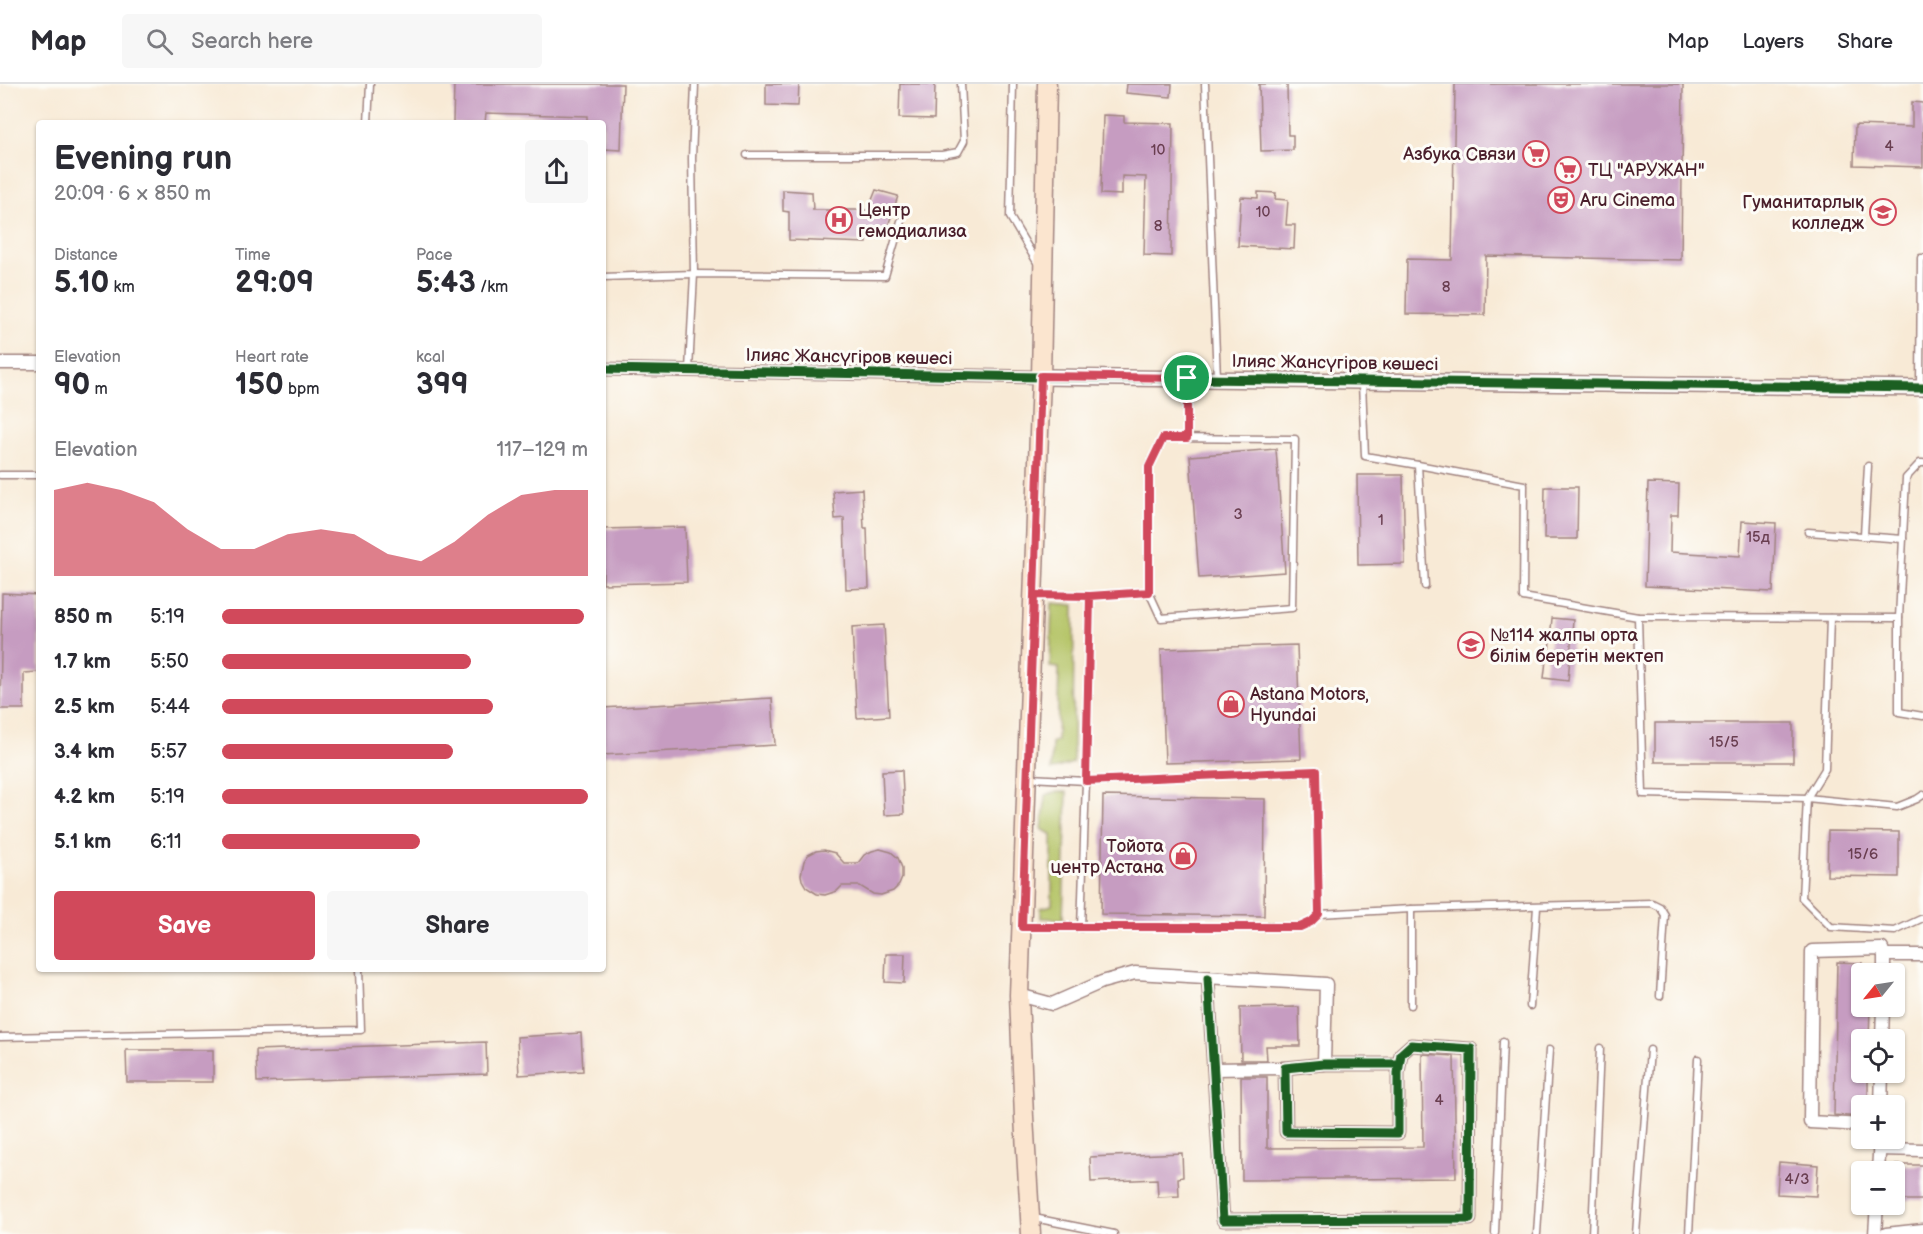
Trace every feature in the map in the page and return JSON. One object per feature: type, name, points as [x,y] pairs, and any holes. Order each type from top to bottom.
[{"type":"main road","points":[[1031,1226],[1019,995],[1041,376],[1047,84]]},
{"type":"street","points":[[0,363],[36,363]]},
{"type":"street","name":"Ілияс Жансүгіров көшесі","points":[[606,369],[1921,388]]},
{"type":"street","points":[[1851,1124],[1810,1122],[1812,951],[1881,949],[1884,963]]},
{"type":"street","points":[[1884,955],[1923,955]]},
{"type":"street","points":[[1019,995],[1052,1004],[1102,982],[1136,974],[1326,984],[1324,1064]]},
{"type":"street","points":[[1208,978],[1223,1221],[1470,1219],[1471,1049],[1411,1045],[1401,1054],[1398,1073],[1398,1133],[1286,1132],[1285,1068]]},
{"type":"street","points":[[1214,1069],[1285,1068],[1324,1064],[1399,1064]]},
{"type":"street","points":[[1905,1147],[1923,1150]]},
{"type":"street","points":[[1875,1234],[1876,1215]]},
{"type":"street","points":[[1886,1234],[1923,1230]]},
{"type":"lane","points":[[368,120],[370,84]]},
{"type":"lane","points":[[688,370],[694,274],[692,158],[695,84]]},
{"type":"lane","points":[[747,155],[942,156],[958,152],[964,141],[961,84]]},
{"type":"lane","points":[[1013,84],[1010,217],[1043,272]]},
{"type":"lane","points":[[1205,84],[1217,378]]},
{"type":"lane","points":[[606,277],[694,274],[885,276],[901,221]]},
{"type":"lane","points":[[1921,388],[1921,258],[1923,258]]},
{"type":"lane","points":[[1187,378],[1187,438]]},
{"type":"lane","points":[[1362,381],[1365,456],[1524,485],[1523,597],[1638,617],[1899,618]]},
{"type":"lane","points":[[1163,438],[1296,439],[1292,608],[1161,618],[1149,592],[1149,467],[1163,438]]},
{"type":"lane","points":[[1923,463],[1920,463],[1906,478],[1899,618],[1899,712],[1923,716]]},
{"type":"lane","points":[[1418,465],[1425,586]]},
{"type":"lane","points":[[1864,535],[1868,466]]},
{"type":"lane","points":[[0,475],[36,475]]},
{"type":"lane","points":[[1808,532],[1903,538]]},
{"type":"lane","points":[[1034,595],[1090,596],[1149,592]]},
{"type":"lane","points":[[1081,928],[1090,596]]},
{"type":"lane","points":[[1638,617],[1642,794],[1807,798],[1897,807],[1923,795]]},
{"type":"lane","points":[[1830,618],[1825,769],[1807,798],[1802,898],[1831,927],[1895,931],[1923,918]]},
{"type":"lane","points":[[1027,777],[1086,781],[1316,771],[1319,914]]},
{"type":"lane","points":[[1022,927],[1300,927],[1311,922],[1319,914],[1411,909],[1652,903],[1660,907],[1665,915],[1660,996]]},
{"type":"lane","points":[[1530,1006],[1537,907]]},
{"type":"lane","points":[[1411,909],[1411,1005]]},
{"type":"lane","points":[[0,1037],[361,1030],[358,972]]},
{"type":"lane","points":[[1497,1234],[1503,1042]]},
{"type":"lane","points":[[1592,1234],[1600,1048]]},
{"type":"lane","points":[[1537,1234],[1549,1050]]},
{"type":"lane","points":[[1636,1234],[1650,1050]]},
{"type":"lane","points":[[1689,1234],[1698,1059]]},
{"type":"lane","points":[[1031,1226],[1114,1234]]},
{"type":"green space","points":[[1052,603],[1074,605],[1073,763],[1051,770],[1052,742],[1057,741],[1059,668],[1050,667]]},
{"type":"green space","points":[[1067,792],[1063,919],[1041,918],[1041,908],[1052,905],[1052,835],[1042,829],[1046,795]]},
{"type":"building","points":[[454,84],[623,84],[621,150],[606,149],[606,120],[587,120],[587,116],[486,113],[485,120],[453,120]]},
{"type":"building","points":[[766,84],[799,84],[798,106],[766,105]]},
{"type":"building","points":[[900,84],[935,84],[934,119],[899,118]]},
{"type":"building","points":[[1127,84],[1172,84],[1171,97],[1126,93]]},
{"type":"building","points":[[1259,84],[1287,84],[1288,135],[1293,135],[1293,150],[1261,151]]},
{"type":"building","name":"ТЦ \"АРУЖАН\"","points":[[1455,84],[1683,84],[1681,260],[1486,256],[1485,315],[1406,314],[1407,259],[1452,260]]},
{"type":"building","points":[[1912,102],[1923,103],[1923,167],[1854,165],[1855,125],[1912,127]]},
{"type":"building","points":[[1103,115],[1124,116],[1124,122],[1173,123],[1171,256],[1144,255],[1146,177],[1122,176],[1122,195],[1101,194]]},
{"type":"building","points":[[783,190],[812,192],[813,210],[868,210],[876,190],[898,196],[885,235],[866,234],[867,243],[789,240],[789,212],[783,211]]},
{"type":"building","points":[[1258,192],[1276,193],[1275,199],[1288,200],[1286,225],[1295,225],[1294,249],[1238,246],[1241,197],[1258,198]]},
{"type":"building","points":[[1276,449],[1285,572],[1199,578],[1190,456]]},
{"type":"building","points":[[1357,475],[1403,475],[1405,564],[1358,565]]},
{"type":"building","points":[[1648,483],[1679,484],[1678,515],[1671,515],[1670,552],[1740,556],[1742,521],[1776,523],[1773,592],[1645,586]]},
{"type":"building","points":[[1545,487],[1578,487],[1577,539],[1544,539]]},
{"type":"building","points":[[862,489],[864,528],[867,528],[869,588],[846,589],[844,518],[835,519],[833,491]]},
{"type":"building","points":[[685,527],[687,582],[606,584],[606,529]]},
{"type":"building","points":[[2,593],[36,595],[36,672],[24,673],[24,709],[0,709]]},
{"type":"building","points":[[1552,618],[1573,620],[1568,681],[1544,678]]},
{"type":"building","points":[[884,625],[889,716],[857,718],[852,627]]},
{"type":"building","name":"Astana Motors, Hyundai","points":[[1297,645],[1301,759],[1165,763],[1161,649]]},
{"type":"building","points":[[772,698],[775,745],[606,755],[606,708]]},
{"type":"building","points":[[1655,723],[1793,723],[1793,762],[1655,762]]},
{"type":"building","points":[[902,770],[904,814],[884,815],[882,771]]},
{"type":"building","name":"Тойота центр Астана","points":[[1103,796],[1265,799],[1264,916],[1101,914]]},
{"type":"building","points":[[1828,831],[1899,832],[1899,877],[1827,876]]},
{"type":"building","points":[[880,849],[891,852],[898,858],[902,868],[902,878],[893,891],[881,895],[873,894],[860,886],[842,886],[837,891],[825,895],[817,894],[806,887],[802,880],[804,861],[808,855],[816,851],[824,850],[835,853],[844,863],[858,863],[864,855]]},
{"type":"building","points":[[886,954],[905,954],[904,983],[885,982]]},
{"type":"building","points":[[1837,962],[1862,963],[1851,963],[1851,1017],[1870,1017],[1869,1029],[1851,1029],[1851,1083],[1868,1083],[1868,1095],[1851,1095],[1851,1116],[1834,1115]]},
{"type":"building","points":[[1299,1007],[1300,1046],[1266,1046],[1267,1060],[1241,1060],[1240,1008]]},
{"type":"building","points":[[581,1033],[583,1071],[519,1075],[517,1037]]},
{"type":"building","points":[[486,1042],[487,1074],[257,1082],[256,1050]]},
{"type":"building","points":[[126,1050],[213,1050],[213,1082],[127,1082]]},
{"type":"building","points":[[1422,1054],[1454,1056],[1456,1178],[1242,1180],[1241,1077],[1267,1077],[1267,1148],[1423,1147]]},
{"type":"building","points":[[1182,1153],[1183,1177],[1178,1178],[1179,1196],[1158,1197],[1157,1179],[1091,1182],[1090,1157]]},
{"type":"building","points":[[1779,1162],[1818,1165],[1816,1196],[1777,1194]]},
{"type":"building","points":[[1905,1165],[1923,1165],[1923,1200],[1905,1200]]},
{"type":"cycle path","points":[[606,369],[1923,388]]},
{"type":"cycle path","points":[[1208,978],[1223,1220],[1470,1219],[1471,1049],[1411,1045],[1401,1054],[1398,1073],[1398,1133],[1286,1132],[1285,1068],[1324,1064],[1399,1064]]},
{"type":"place","name":"Азбука Связи","points":[[1536,154]]},
{"type":"place","name":"ТЦ \"АРУЖАН\"","points":[[1568,170]]},
{"type":"place","name":"Aru Cinema","points":[[1561,200]]},
{"type":"place","name":"Гуманитарлық колледж","points":[[1883,212]]},
{"type":"place","name":"Центр гемодиализа","points":[[839,220]]},
{"type":"place","name":"№114 жалпы орта білім беретін мектеп","points":[[1471,645]]},
{"type":"place","name":"Astana Motors, Hyundai","points":[[1231,704]]},
{"type":"place","name":"Тойота центр Астана","points":[[1183,856]]},
{"type":"route","points":[[1187,378],[1041,376],[1034,595],[1065,596],[1090,596],[1086,781],[1316,771],[1319,914],[1311,922],[1300,927],[1022,927],[1034,595],[1090,596],[1149,592],[1149,467],[1163,438],[1187,438],[1187,378]]}]
